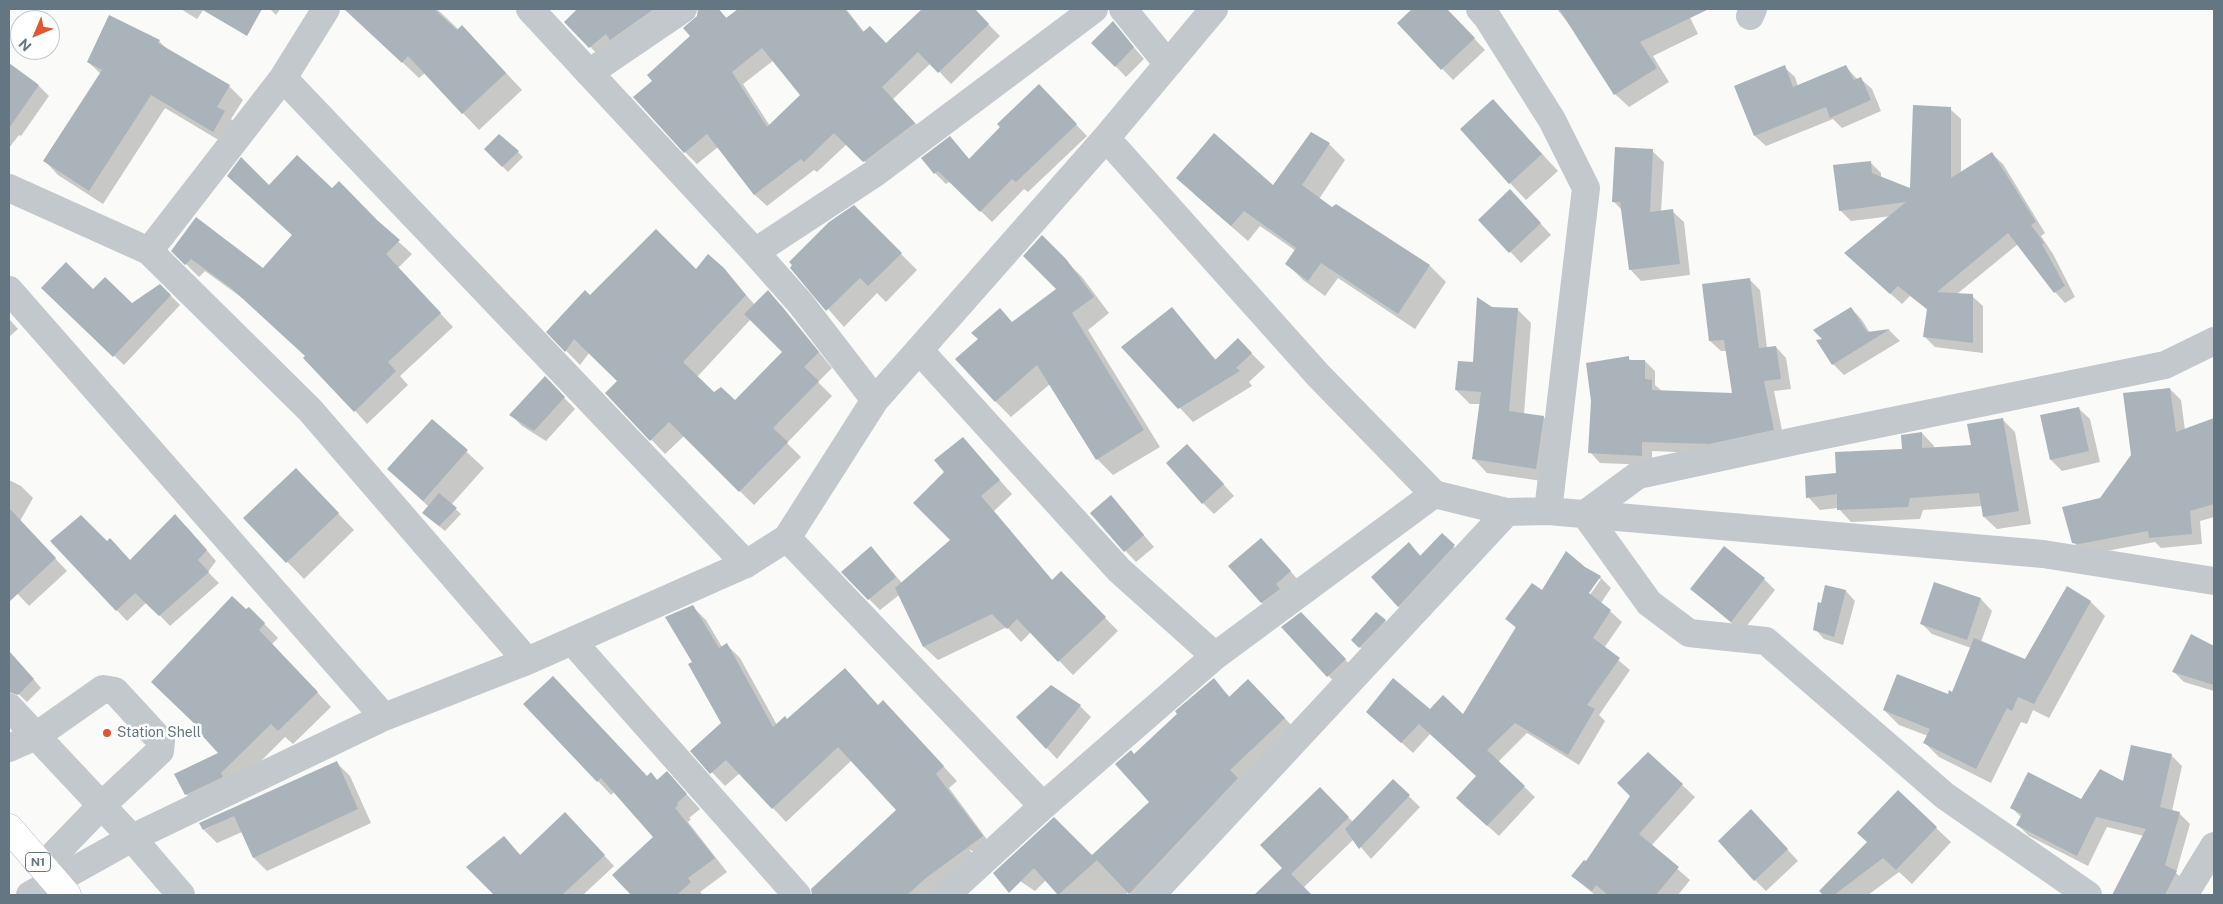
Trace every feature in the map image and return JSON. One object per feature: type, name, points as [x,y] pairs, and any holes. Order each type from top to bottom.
[{"type":"highway","name":"N1","points":[[9,828],[54,881]]},
{"type":"street","points":[[149,251],[283,78],[326,9]]},
{"type":"street","points":[[530,9],[755,252],[800,304],[875,400]]},
{"type":"street","points":[[589,73],[683,9]]},
{"type":"street","points":[[755,252],[874,173],[1094,9]]},
{"type":"street","points":[[1123,9],[1168,64]]},
{"type":"street","points":[[30,895],[132,838],[384,717],[527,661],[746,564],[787,538],[875,400],[1106,138],[1214,9]]},
{"type":"street","points":[[1480,9],[1487,17],[1552,120],[1586,188],[1548,511]]},
{"type":"street","points":[[283,78],[746,564]]},
{"type":"street","points":[[1106,138],[1318,375],[1434,494],[1507,512],[1548,511],[2043,554],[2214,581]]},
{"type":"street","points":[[9,188],[149,251],[310,410],[527,661]]},
{"type":"street","points":[[9,290],[384,717]]},
{"type":"street","points":[[1585,514],[1638,476],[1800,440],[2165,366],[2214,341]]},
{"type":"street","points":[[919,350],[1119,570],[1215,656]]},
{"type":"street","points":[[946,895],[1043,806],[1215,656],[1434,494]]},
{"type":"street","points":[[1151,895],[1507,512]]},
{"type":"street","points":[[1585,514],[1649,603],[1689,633],[1766,641],[1945,796],[2088,895]]},
{"type":"street","points":[[787,538],[1043,806]]},
{"type":"street","points":[[572,641],[797,895]]},
{"type":"street","points":[[9,748],[36,736],[103,689],[115,691],[162,742],[160,751],[101,806],[54,881]]},
{"type":"street","points":[[9,707],[132,838],[181,895]]},
{"type":"street","points":[[2184,895],[2214,846]]},
{"type":"building","points":[[201,9],[262,9],[247,36]]},
{"type":"building","points":[[344,9],[434,9],[457,30],[462,25],[506,73],[462,114],[408,56],[402,63]]},
{"type":"building","points":[[577,9],[654,9],[610,40],[606,34],[589,48],[564,22]]},
{"type":"building","points":[[698,9],[719,9],[726,18],[738,9],[845,9],[863,32],[870,26],[886,43],[922,9],[975,9],[989,24],[938,73],[918,52],[882,87],[915,123],[866,160],[863,162],[834,133],[804,162],[801,159],[754,195],[707,134],[684,153],[633,97],[652,81],[647,75],[690,36],[683,28],[697,16]],"holes":[[[762,48],[800,95],[767,127],[732,72]]]},
{"type":"building","points":[[1412,9],[1447,9],[1475,38],[1441,70],[1397,23]]},
{"type":"building","points":[[1559,9],[1709,9],[1640,42],[1657,68],[1614,95]]},
{"type":"building","points":[[109,15],[160,40],[158,43],[230,85],[217,107],[225,111],[213,132],[151,95],[89,191],[43,161],[102,70],[87,62]]},
{"type":"building","points":[[1113,21],[1134,47],[1115,67],[1091,43]]},
{"type":"building","points":[[9,63],[39,85],[9,128]]},
{"type":"building","points":[[1785,65],[1793,87],[1846,65],[1854,80],[1861,77],[1871,100],[1830,118],[1826,107],[1754,136],[1734,86]]},
{"type":"building","points":[[1039,84],[1077,124],[1016,182],[1012,179],[980,212],[938,171],[934,174],[921,158],[950,136],[969,159],[1000,127],[997,124]]},
{"type":"building","points":[[1493,99],[1542,154],[1509,184],[1460,129]]},
{"type":"building","points":[[1913,105],[1951,107],[1951,178],[1992,152],[2036,222],[2031,225],[2044,243],[2042,244],[2065,286],[2054,293],[2008,233],[1937,292],[1973,294],[1973,343],[1923,337],[1927,309],[1898,286],[1890,294],[1844,253],[1906,202],[1839,211],[1833,165],[1871,161],[1872,173],[1910,188]]},
{"type":"building","points":[[1311,132],[1330,143],[1302,185],[1332,207],[1336,204],[1430,265],[1398,314],[1321,263],[1308,281],[1285,264],[1296,248],[1244,211],[1231,226],[1176,178],[1214,133],[1273,185]]},
{"type":"building","points":[[499,134],[519,151],[502,167],[484,149]]},
{"type":"building","points":[[1615,147],[1653,149],[1650,212],[1673,209],[1680,264],[1629,270],[1620,202],[1612,202]]},
{"type":"building","points":[[297,155],[332,188],[339,181],[377,220],[400,240],[386,254],[441,313],[388,362],[396,371],[354,412],[303,358],[305,356],[230,287],[191,259],[185,265],[171,251],[196,217],[263,268],[292,235],[227,176],[241,157],[269,185]]},
{"type":"building","points":[[1510,189],[1541,223],[1509,253],[1478,220]]},
{"type":"building","points":[[854,205],[902,253],[868,286],[860,278],[826,311],[790,268],[792,265],[789,262],[829,222]]},
{"type":"building","points":[[656,229],[696,269],[708,254],[724,268],[746,295],[683,362],[714,392],[721,387],[735,400],[782,352],[744,314],[768,290],[819,352],[804,367],[819,381],[773,428],[788,442],[739,492],[669,422],[650,441],[605,393],[617,381],[574,339],[565,352],[546,332],[585,290],[590,295]]},
{"type":"building","points":[[1042,235],[1066,259],[1094,297],[1072,313],[1144,430],[1096,460],[1037,365],[995,402],[955,359],[978,339],[971,333],[1000,308],[1012,322],[1056,289],[1023,256]]},
{"type":"building","points":[[66,262],[93,289],[105,277],[132,303],[160,284],[171,295],[113,357],[41,288]]},
{"type":"building","points":[[1750,278],[1759,348],[1776,346],[1781,379],[1764,381],[1774,430],[1709,444],[1642,442],[1642,456],[1588,453],[1591,401],[1586,363],[1629,356],[1629,360],[1645,360],[1645,379],[1652,380],[1652,390],[1732,393],[1724,340],[1709,341],[1702,284]]},
{"type":"building","points":[[1477,297],[1492,307],[1518,308],[1509,411],[1544,416],[1536,469],[1472,459],[1481,392],[1455,390],[1458,361],[1473,362]]},
{"type":"building","points":[[1172,307],[1215,360],[1238,338],[1252,353],[1236,368],[1240,371],[1178,409],[1121,347]]},
{"type":"building","points":[[1851,307],[1867,332],[1890,329],[1832,365],[1816,340],[1822,339],[1813,330]]},
{"type":"building","points":[[545,376],[565,397],[534,431],[509,415]]},
{"type":"building","points":[[2170,388],[2176,432],[2214,418],[2214,504],[2190,511],[2192,534],[2149,538],[2148,531],[2079,544],[2072,543],[2062,507],[2100,498],[2131,455],[2123,393]]},
{"type":"building","points":[[2079,407],[2089,451],[2050,460],[2040,415]]},
{"type":"building","points":[[2003,418],[2019,511],[1983,517],[1979,493],[1910,498],[1908,507],[1837,510],[1837,494],[1806,498],[1805,476],[1836,473],[1835,452],[1902,449],[1901,435],[1922,432],[1922,448],[1971,445],[1967,424]]},
{"type":"building","points":[[432,419],[468,450],[423,501],[387,469]]},
{"type":"building","points":[[963,437],[1000,480],[981,496],[1052,580],[1061,571],[1106,617],[1058,662],[1017,619],[1007,629],[992,614],[923,647],[895,588],[950,540],[913,503],[944,472],[934,460]]},
{"type":"building","points":[[1187,444],[1224,484],[1202,504],[1166,463]]},
{"type":"building","points":[[296,468],[339,513],[286,563],[243,518]]},
{"type":"building","points":[[439,493],[457,508],[439,526],[422,513]]},
{"type":"building","points":[[1111,495],[1144,535],[1124,552],[1090,513]]},
{"type":"building","points":[[9,508],[56,558],[9,602]]},
{"type":"building","points":[[175,514],[207,550],[198,560],[209,572],[159,616],[135,593],[116,611],[50,541],[81,515],[107,541],[110,538],[130,560]]},
{"type":"building","points":[[1442,533],[1455,545],[1398,607],[1371,577],[1409,542],[1420,556]]},
{"type":"building","points":[[1261,538],[1291,571],[1276,584],[1280,589],[1261,603],[1228,566]]},
{"type":"building","points":[[871,546],[896,577],[868,600],[841,572]]},
{"type":"building","points":[[1724,546],[1765,578],[1731,622],[1690,589]]},
{"type":"building","points":[[1566,551],[1585,567],[1601,576],[1589,593],[1611,610],[1593,638],[1620,658],[1587,705],[1595,709],[1568,755],[1515,723],[1487,750],[1525,786],[1487,826],[1456,798],[1476,776],[1419,724],[1401,743],[1366,712],[1393,678],[1430,709],[1443,695],[1463,714],[1516,627],[1505,619],[1532,583],[1542,590]]},
{"type":"building","points":[[1934,582],[1981,598],[1967,640],[1920,624]]},
{"type":"building","points":[[1825,585],[1846,590],[1834,637],[1813,630],[1818,602],[1821,603]]},
{"type":"building","points":[[2067,586],[2091,601],[2034,704],[2018,697],[2012,711],[2007,708],[1976,769],[1923,743],[1930,729],[1883,710],[1897,674],[1948,694],[1949,690],[1952,692],[1974,638],[2025,659]]},
{"type":"building","points":[[232,596],[246,609],[249,607],[265,623],[259,630],[318,692],[278,731],[271,724],[221,773],[223,777],[185,795],[174,774],[218,753],[198,731],[200,729],[151,682]]},
{"type":"building","points":[[693,605],[719,648],[727,643],[773,727],[785,716],[787,719],[845,668],[878,705],[883,700],[944,766],[936,774],[983,836],[926,878],[907,895],[812,895],[811,889],[896,810],[838,747],[772,809],[726,760],[710,774],[690,751],[721,723],[688,664],[692,662],[665,617]]},
{"type":"building","points":[[1301,612],[1346,659],[1327,677],[1281,627]]},
{"type":"building","points":[[1376,612],[1386,620],[1359,648],[1351,640]]},
{"type":"building","points":[[2191,634],[2214,646],[2214,685],[2172,672]]},
{"type":"building","points":[[9,651],[34,679],[18,695],[9,692]]},
{"type":"building","points":[[553,676],[647,776],[651,772],[657,780],[667,771],[687,794],[677,803],[678,805],[675,808],[715,858],[688,878],[691,882],[677,895],[631,895],[612,875],[653,837],[601,778],[597,782],[523,704]]},
{"type":"building","points":[[1214,678],[1229,697],[1248,679],[1285,718],[1230,770],[1238,778],[1129,894],[1092,855],[1149,802],[1115,764],[1131,750],[1134,754],[1177,714],[1175,711]]},
{"type":"building","points":[[1051,685],[1081,705],[1046,749],[1016,717]]},
{"type":"building","points":[[2131,745],[2172,754],[2160,807],[2180,812],[2165,865],[2177,871],[2165,895],[2112,895],[2146,829],[2096,817],[2077,856],[2016,825],[2022,814],[2010,808],[2028,772],[2081,799],[2100,769],[2123,781]]},
{"type":"building","points":[[1648,752],[1683,784],[1639,834],[1679,867],[1656,895],[1608,895],[1596,885],[1592,891],[1571,876],[1584,860],[1586,861],[1630,796],[1617,783]]},
{"type":"building","points":[[337,761],[358,809],[253,858],[234,816],[203,830],[199,823]]},
{"type":"building","points":[[1393,779],[1410,795],[1359,849],[1345,829]]},
{"type":"building","points":[[1320,787],[1349,817],[1291,874],[1312,895],[1254,895],[1282,868],[1260,845]]},
{"type":"building","points":[[1898,790],[1937,827],[1896,870],[1883,858],[1834,895],[1823,895],[1819,891],[1867,842],[1857,833]]},
{"type":"building","points":[[1751,809],[1788,849],[1754,881],[1718,841]]},
{"type":"building","points":[[565,812],[605,855],[562,895],[494,895],[466,867],[504,836],[520,855]]},
{"type":"building","points":[[1054,817],[1097,860],[1058,895],[1034,868],[1009,893],[993,873]]},
{"type":"place","name":"Station Shell","points":[[107,733]]}]
